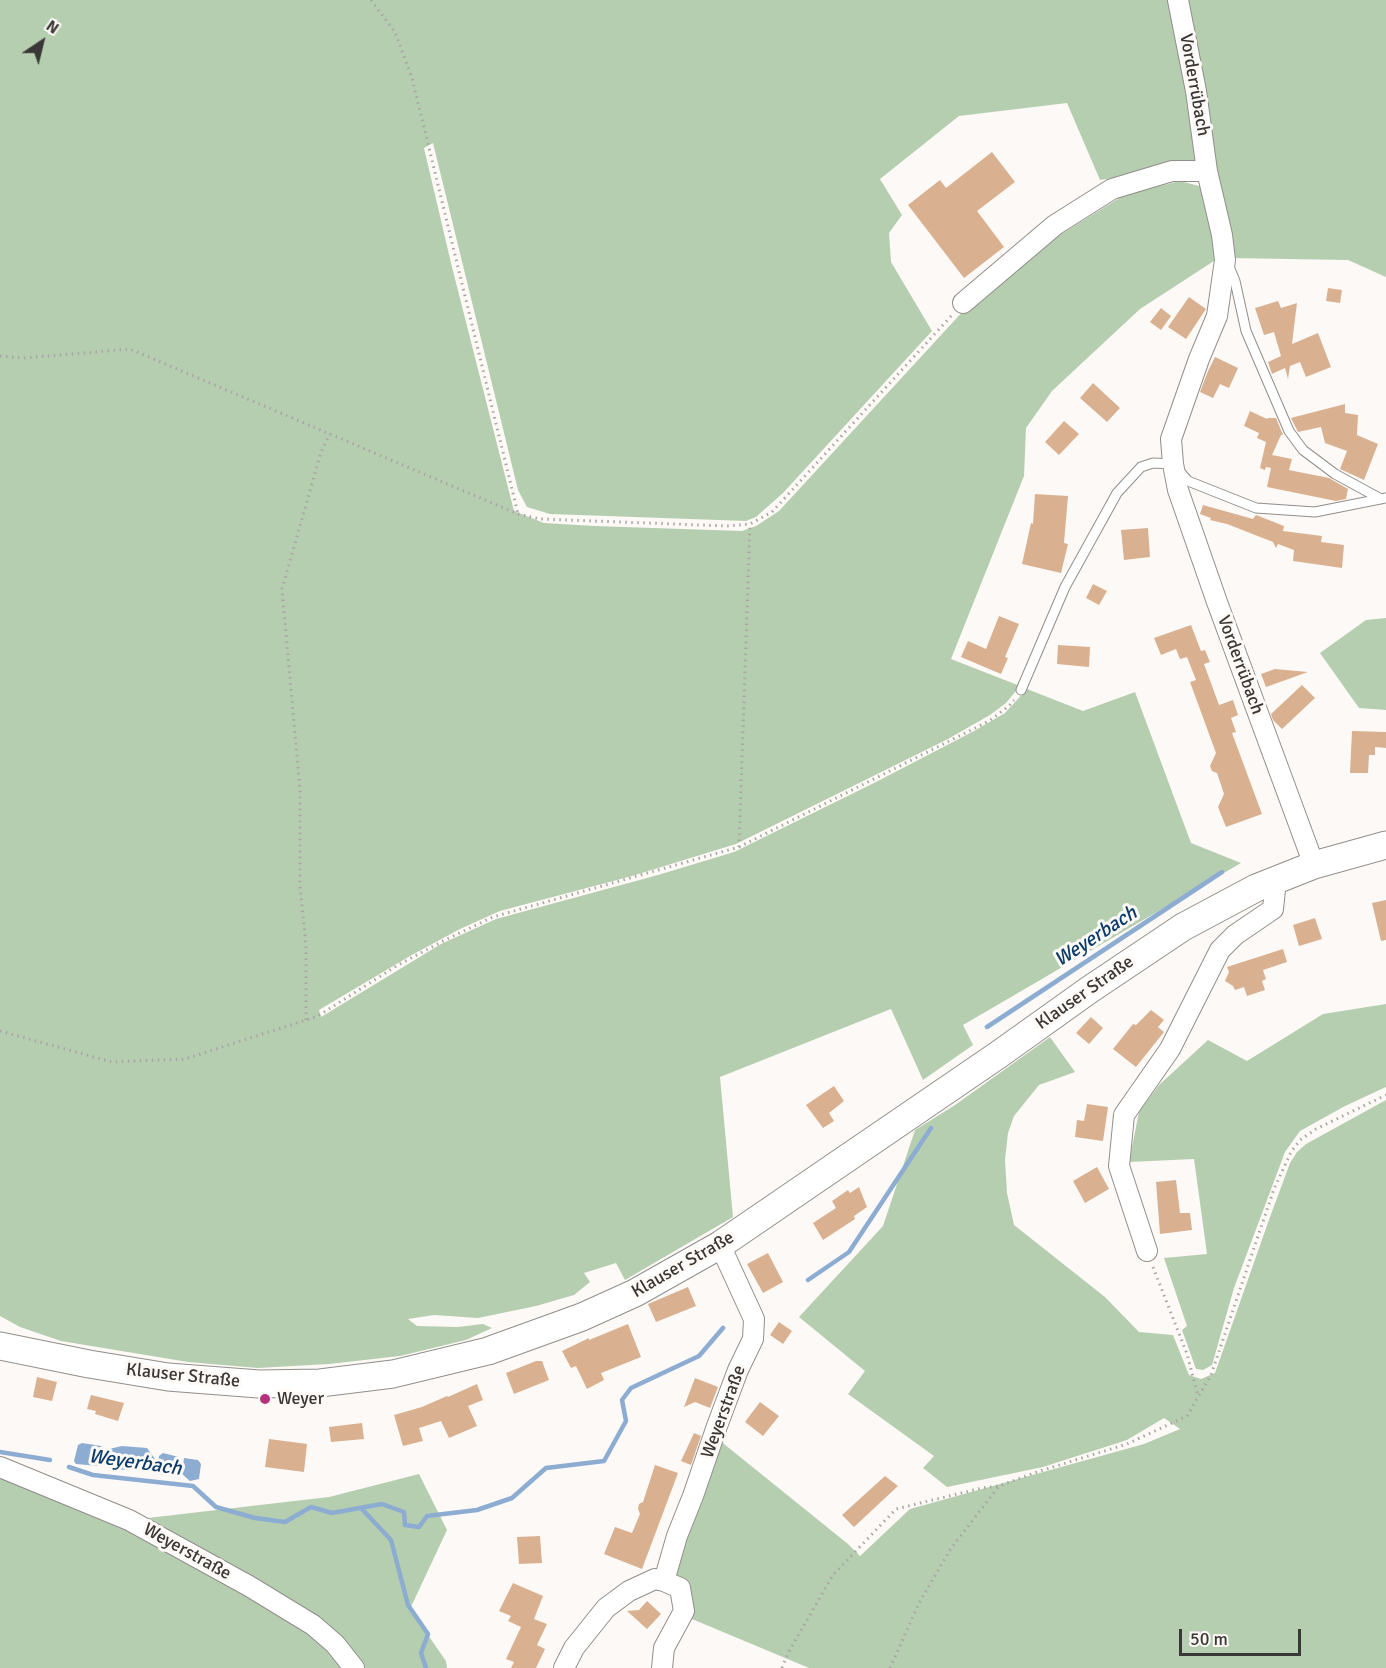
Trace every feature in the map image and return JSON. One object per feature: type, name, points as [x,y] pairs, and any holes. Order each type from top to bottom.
[{"type":"main road","name":"Klauser Straße","points":[[0,1346],[168,1377],[259,1384],[320,1383],[393,1374],[488,1351],[582,1317],[635,1293],[720,1245],[1183,927],[1256,888],[1314,865],[1386,845]]},
{"type":"street","name":"Vorderrübach","points":[[1178,0],[1196,91],[1207,171],[1226,260],[1217,316],[1171,439],[1173,464],[1178,490],[1217,602],[1314,865]]},
{"type":"street","points":[[963,303],[1055,225],[1112,189],[1172,171],[1207,171]]},
{"type":"street","points":[[1147,1251],[1119,1166],[1124,1115],[1170,1048],[1220,950],[1235,935],[1273,909],[1276,880]]},
{"type":"street","name":"Weyerstraße","points":[[664,1581],[677,1536],[717,1426],[738,1370],[753,1339],[754,1319],[720,1245]]},
{"type":"street","name":"Weyerstraße","points":[[0,1467],[129,1520],[222,1571],[313,1625],[335,1644],[354,1668]]},
{"type":"street","points":[[564,1668],[574,1648],[606,1608],[629,1592],[655,1579],[680,1588],[684,1606],[684,1611],[664,1648],[662,1668]]},
{"type":"lane","name":"Vorderrübach","points":[[1226,260],[1235,281],[1246,331],[1289,430],[1303,450],[1335,474],[1384,498]]},
{"type":"lane","points":[[1021,690],[1065,587],[1117,493],[1141,467],[1153,463],[1173,464]]},
{"type":"lane","name":"Vorderrübach","points":[[1173,464],[1188,481],[1256,508],[1315,512],[1384,498]]},
{"type":"path","points":[[371,0],[395,32],[412,78],[518,514]]},
{"type":"path","points":[[0,356],[23,358],[130,349],[518,514],[540,519],[727,526],[750,524],[772,512],[963,303]]},
{"type":"path","points":[[306,1020],[306,946],[300,885],[300,790],[282,589],[321,452],[330,434]]},
{"type":"path","points":[[739,847],[750,524]]},
{"type":"path","points":[[0,1030],[112,1062],[185,1059],[306,1020],[318,1016],[398,965],[493,917],[739,847],[989,721],[1009,706],[1021,690]]},
{"type":"path","points":[[782,1668],[788,1653],[833,1575],[896,1509],[999,1485],[1127,1444],[1187,1416],[1211,1375],[1274,1189],[1291,1152],[1300,1140],[1316,1129],[1386,1095]]},
{"type":"path","points":[[1147,1251],[1187,1354],[1198,1396]]},
{"type":"path","points":[[890,1668],[919,1603],[950,1550],[999,1485]]},
{"type":"green space","points":[[0,0],[1170,0],[1201,155],[1197,165],[1100,180],[1067,103],[959,116],[880,179],[902,215],[889,233],[891,262],[932,331],[783,493],[756,517],[746,521],[550,514],[527,507],[518,490],[433,143],[424,148],[514,511],[544,523],[742,531],[756,526],[779,511],[965,309],[1050,241],[1126,194],[1180,181],[1203,187],[1217,259],[1140,309],[1052,391],[1026,428],[1024,476],[951,659],[1020,686],[1006,703],[948,739],[736,844],[632,876],[500,911],[410,956],[319,1010],[321,1017],[441,944],[496,919],[734,852],[974,731],[1005,713],[1027,689],[1083,711],[1135,692],[1191,843],[1241,863],[963,1025],[973,1045],[923,1080],[891,1009],[720,1077],[733,1217],[625,1280],[616,1263],[584,1273],[590,1282],[574,1295],[536,1306],[478,1318],[434,1315],[408,1319],[417,1326],[458,1327],[483,1324],[492,1328],[466,1340],[400,1356],[329,1364],[258,1368],[188,1362],[61,1341],[20,1327],[0,1316]]},
{"type":"green space","points":[[1179,0],[1386,0],[1386,277],[1348,260],[1230,258]]},
{"type":"green space","points":[[1386,618],[1386,710],[1359,708],[1320,653],[1366,620]]},
{"type":"green space","points":[[1386,1004],[1386,1087],[1300,1131],[1285,1152],[1234,1288],[1212,1365],[1203,1370],[1196,1369],[1182,1330],[1187,1326],[1164,1258],[1207,1254],[1194,1159],[1129,1162],[1139,1112],[1159,1085],[1208,1040],[1247,1061],[1323,1014]]},
{"type":"green space","points":[[1050,1037],[1075,1072],[1039,1085],[1014,1116],[1008,1133],[1005,1160],[1007,1193],[1014,1225],[1105,1297],[1139,1332],[1173,1335],[1189,1375],[1201,1379],[1215,1373],[1290,1163],[1297,1152],[1306,1144],[1386,1100],[1386,1668],[809,1668],[692,1619],[684,1587],[673,1581],[680,1541],[719,1440],[860,1556],[910,1509],[1144,1444],[1180,1429],[1164,1418],[1127,1440],[1043,1467],[947,1487],[923,1468],[934,1456],[848,1394],[865,1371],[799,1317],[883,1226],[915,1130],[955,1105]]},
{"type":"green space","points":[[419,1474],[447,1530],[410,1609],[446,1661],[447,1668],[361,1668],[139,1519],[329,1497]]},
{"type":"green space","points":[[0,1475],[125,1523],[298,1619],[348,1668],[0,1668]]},
{"type":"water","points":[[82,1443],[101,1446],[105,1454],[103,1464],[99,1466],[76,1464],[74,1461],[78,1445]]},
{"type":"water","points":[[122,1446],[147,1448],[155,1459],[151,1471],[111,1469],[107,1466],[109,1449]]},
{"type":"water","points":[[163,1453],[179,1457],[181,1460],[178,1473],[172,1476],[159,1474],[156,1471],[159,1456]]},
{"type":"water","points":[[184,1458],[198,1460],[201,1464],[199,1479],[190,1481],[182,1474]]},
{"type":"building","points":[[992,152],[1015,182],[977,211],[1004,247],[964,278],[908,205],[940,180],[946,188]]},
{"type":"building","points":[[1328,288],[1342,290],[1340,303],[1326,301]]},
{"type":"building","points":[[1189,297],[1206,309],[1186,339],[1168,327]]},
{"type":"building","points":[[1278,301],[1281,308],[1297,303],[1292,344],[1318,333],[1331,367],[1306,377],[1300,362],[1290,366],[1288,379],[1285,368],[1272,374],[1268,362],[1281,356],[1274,332],[1264,335],[1255,308]]},
{"type":"building","points":[[1161,308],[1171,316],[1161,330],[1150,322]]},
{"type":"building","points":[[1215,357],[1238,368],[1229,388],[1220,384],[1213,398],[1200,392]]},
{"type":"building","points":[[1093,383],[1120,408],[1107,422],[1080,398]]},
{"type":"building","points":[[1345,404],[1345,413],[1358,415],[1357,435],[1378,444],[1364,480],[1340,469],[1347,451],[1325,443],[1321,427],[1298,432],[1291,418]]},
{"type":"building","points":[[1250,411],[1267,419],[1276,418],[1283,435],[1272,455],[1292,459],[1289,470],[1329,478],[1348,489],[1346,499],[1336,501],[1267,487],[1271,468],[1266,467],[1265,470],[1260,468],[1266,442],[1257,438],[1259,433],[1244,426]]},
{"type":"building","points":[[1064,421],[1079,434],[1059,455],[1045,442]]},
{"type":"building","points":[[1035,494],[1068,496],[1064,543],[1068,544],[1061,573],[1022,564],[1031,523],[1033,524]]},
{"type":"building","points":[[1203,505],[1253,519],[1256,515],[1284,526],[1283,531],[1322,536],[1321,542],[1344,545],[1342,568],[1293,561],[1294,550],[1278,544],[1276,548],[1273,542],[1227,524],[1210,520],[1211,518],[1200,514]]},
{"type":"building","points":[[1148,528],[1150,557],[1124,560],[1121,530]]},
{"type":"building","points":[[1093,584],[1107,591],[1099,605],[1086,598]]},
{"type":"building","points":[[999,616],[1019,624],[1005,657],[1008,658],[1001,674],[961,657],[968,641],[986,649]]},
{"type":"building","points":[[1191,625],[1201,651],[1205,650],[1210,662],[1204,664],[1219,705],[1233,700],[1238,715],[1231,718],[1236,732],[1232,733],[1262,814],[1226,827],[1218,807],[1224,794],[1217,773],[1212,771],[1210,766],[1216,753],[1190,682],[1196,680],[1187,657],[1180,659],[1176,649],[1161,655],[1154,638]]},
{"type":"building","points":[[1058,645],[1090,647],[1089,667],[1057,664]]},
{"type":"building","points":[[1275,669],[1308,672],[1266,687],[1261,674]]},
{"type":"building","points":[[1302,685],[1315,698],[1282,729],[1273,720],[1271,714]]},
{"type":"building","points":[[1352,731],[1386,732],[1386,748],[1375,747],[1375,755],[1369,755],[1368,773],[1350,773]]},
{"type":"building","points":[[1386,900],[1386,940],[1381,941],[1372,903]]},
{"type":"building","points":[[1315,918],[1322,939],[1299,946],[1293,925]]},
{"type":"building","points":[[1283,949],[1287,962],[1263,970],[1266,979],[1262,981],[1265,990],[1247,996],[1244,987],[1235,990],[1225,981],[1229,972],[1227,967]]},
{"type":"building","points":[[1151,1010],[1164,1020],[1158,1027],[1164,1032],[1136,1067],[1113,1049],[1133,1024],[1136,1025]]},
{"type":"building","points":[[1091,1017],[1103,1028],[1089,1044],[1076,1033]]},
{"type":"building","points":[[834,1086],[844,1101],[829,1113],[834,1121],[823,1128],[806,1105]]},
{"type":"building","points":[[1087,1104],[1108,1107],[1103,1141],[1075,1137],[1077,1120],[1084,1121]]},
{"type":"building","points":[[1097,1167],[1109,1189],[1085,1203],[1073,1181]]},
{"type":"building","points":[[1176,1180],[1180,1213],[1190,1213],[1192,1230],[1160,1234],[1156,1182]]},
{"type":"building","points":[[859,1187],[867,1207],[854,1216],[855,1219],[823,1240],[813,1223],[836,1208],[832,1201],[848,1190],[850,1193]]},
{"type":"building","points":[[768,1253],[783,1282],[763,1293],[747,1264]]},
{"type":"building","points":[[688,1287],[696,1306],[656,1322],[648,1304]]},
{"type":"building","points":[[779,1322],[792,1331],[783,1344],[770,1335]]},
{"type":"building","points":[[628,1324],[641,1357],[601,1373],[604,1380],[587,1389],[576,1366],[571,1368],[562,1351],[589,1338],[589,1340]]},
{"type":"building","points":[[536,1361],[542,1361],[549,1380],[514,1394],[506,1373]]},
{"type":"building","points":[[37,1377],[57,1382],[52,1401],[33,1397]]},
{"type":"building","points":[[695,1378],[718,1387],[710,1408],[695,1402],[684,1407]]},
{"type":"building","points":[[477,1384],[483,1400],[468,1406],[477,1426],[449,1438],[441,1421],[419,1428],[423,1441],[403,1446],[394,1415],[422,1407]]},
{"type":"building","points":[[91,1395],[124,1403],[118,1421],[87,1409]]},
{"type":"building","points":[[760,1402],[779,1416],[763,1436],[745,1422]]},
{"type":"building","points":[[362,1423],[364,1439],[331,1442],[329,1427]]},
{"type":"building","points":[[694,1433],[701,1436],[691,1465],[681,1461]]},
{"type":"building","points":[[269,1439],[307,1444],[304,1472],[265,1467]]},
{"type":"building","points":[[655,1465],[678,1473],[642,1569],[604,1554],[615,1527],[632,1533],[640,1514],[639,1504],[643,1502]]},
{"type":"building","points":[[885,1476],[898,1486],[854,1527],[842,1515]]},
{"type":"building","points":[[540,1536],[542,1563],[519,1564],[517,1537]]},
{"type":"building","points":[[513,1583],[543,1596],[534,1619],[547,1624],[537,1645],[545,1649],[536,1668],[511,1668],[514,1662],[506,1659],[521,1627],[508,1621],[511,1616],[499,1611]]},
{"type":"building","points":[[647,1601],[661,1614],[647,1629],[627,1611],[639,1610]]},
{"type":"waterway","name":"Weyerbach","points":[[987,1027],[1222,872]]},
{"type":"waterway","name":"Weyerbach","points":[[808,1280],[849,1252],[931,1128]]},
{"type":"waterway","name":"Weyerbach","points":[[69,1467],[93,1475],[193,1486],[216,1507],[255,1518],[285,1522],[311,1507],[332,1513],[382,1504],[404,1512],[405,1525],[419,1527],[427,1516],[477,1510],[512,1498],[546,1468],[604,1461],[626,1421],[622,1400],[631,1388],[699,1356],[723,1328]]},
{"type":"waterway","name":"Weyerbach","points":[[0,1452],[50,1460]]},
{"type":"waterway","points":[[361,1508],[391,1540],[408,1605],[428,1634],[421,1653],[426,1668]]},
{"type":"place","name":"Weyer","points":[[265,1399]]}]
